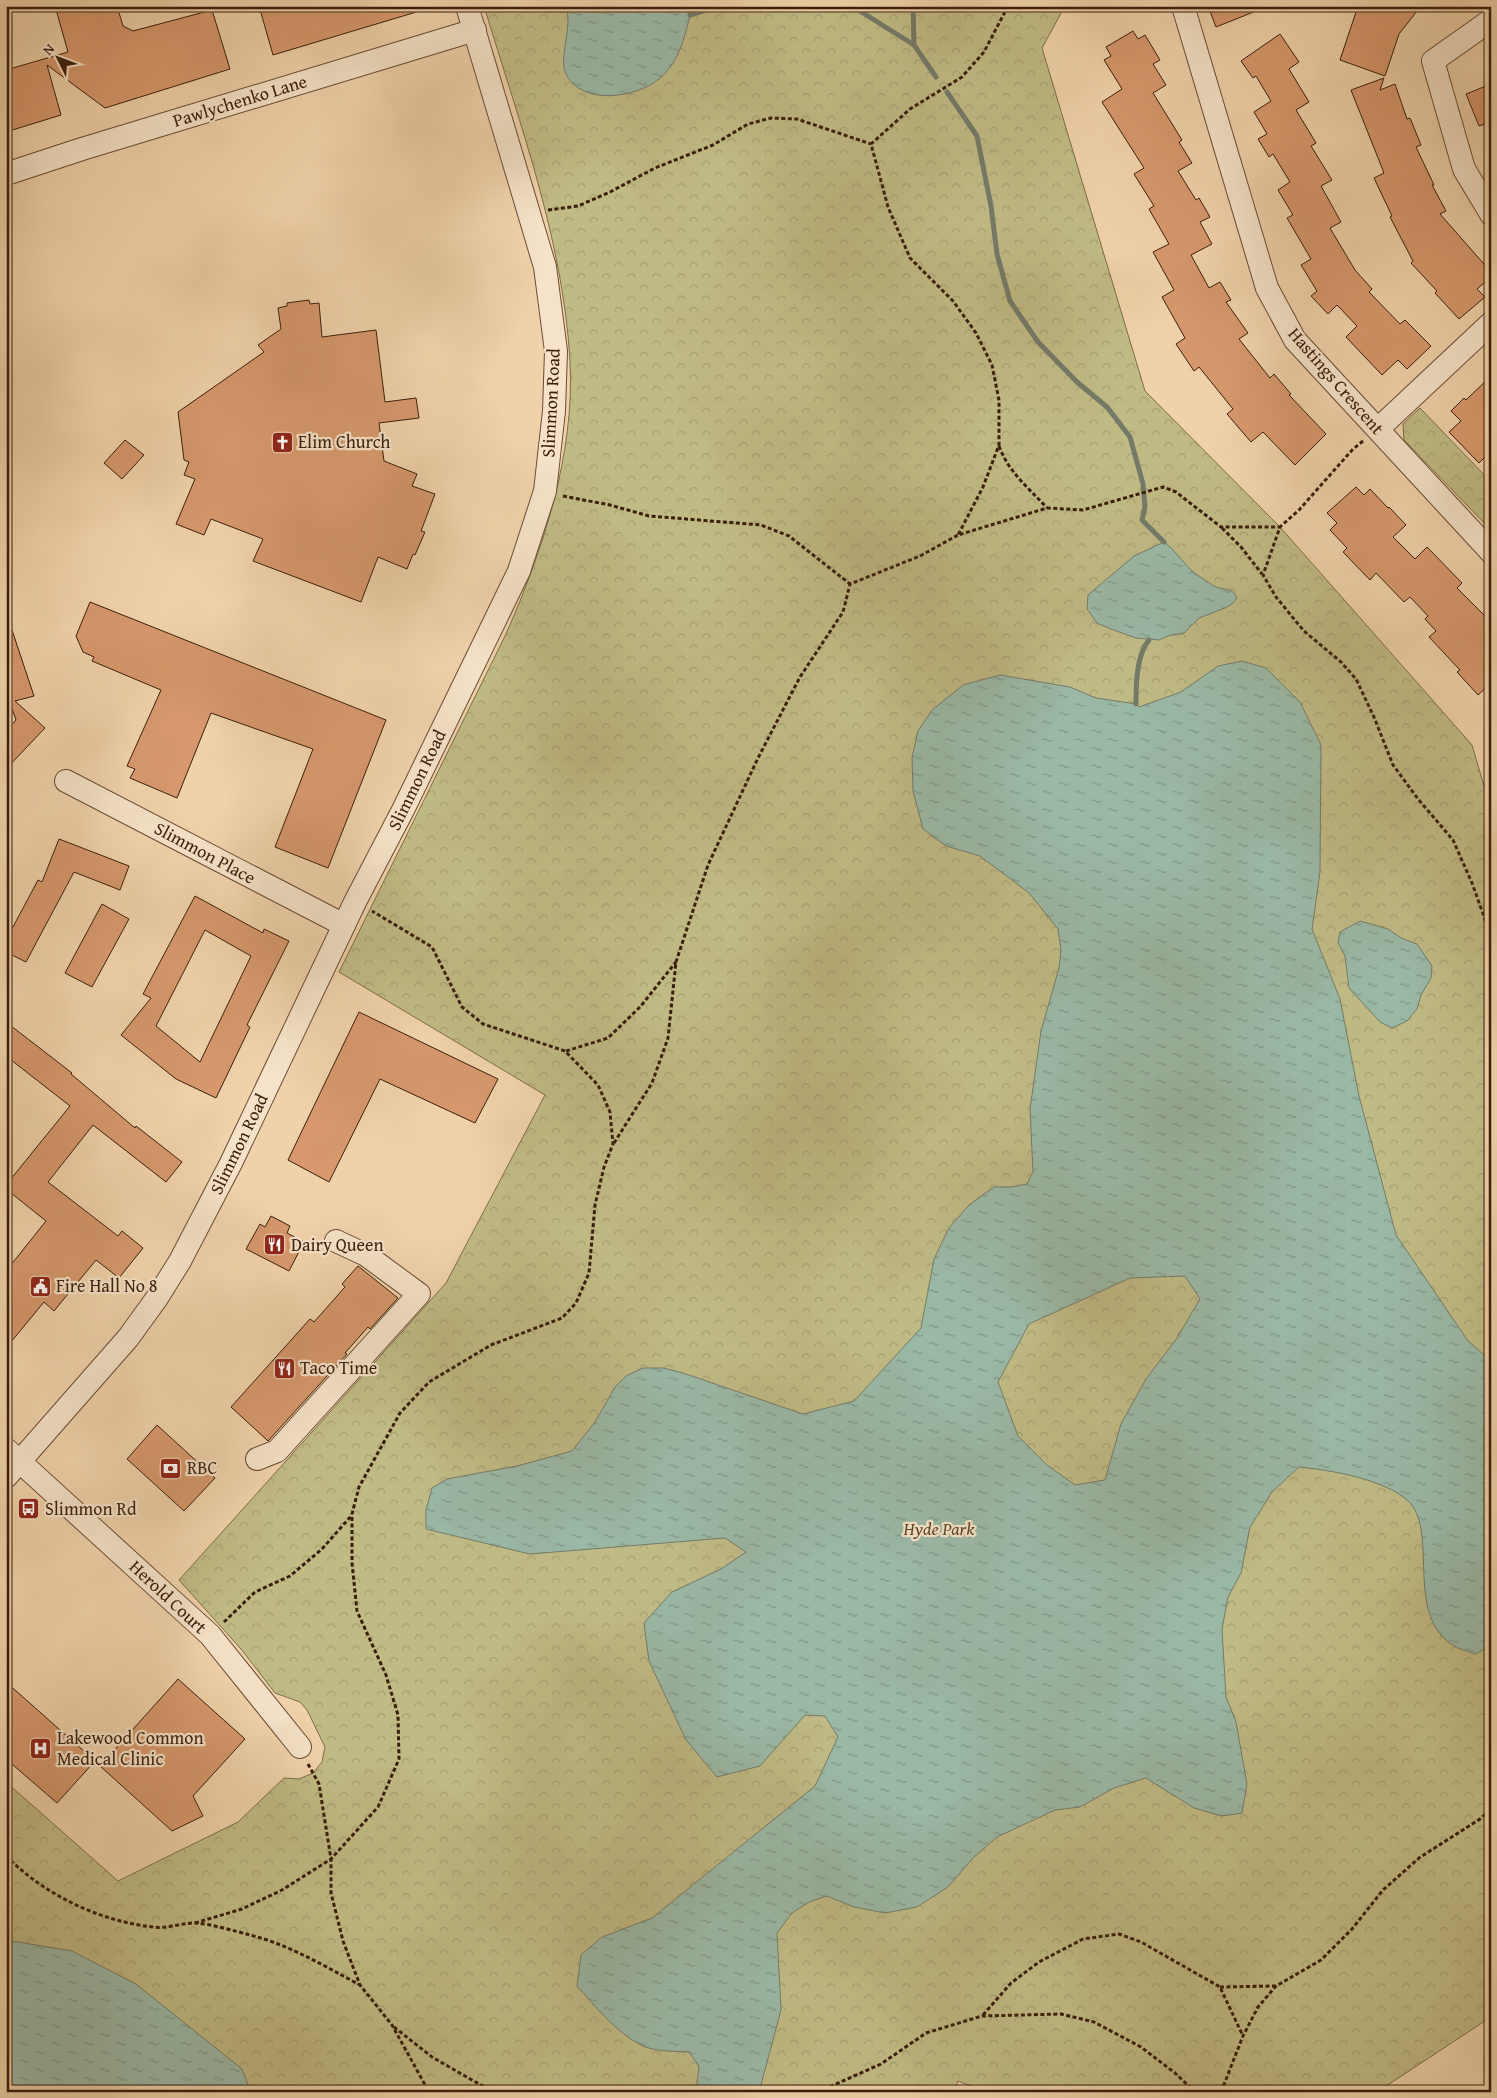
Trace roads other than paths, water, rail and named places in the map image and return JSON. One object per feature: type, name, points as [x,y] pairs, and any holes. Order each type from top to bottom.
[{"type":"street","name":"Slimmon Road","points":[[11,1462],[128,1338],[180,1262],[231,1163],[300,1015],[355,902],[404,808],[519,571],[545,491],[554,411],[556,351],[545,267],[467,6]]},
{"type":"street","name":"Hastings Crescent","points":[[1183,6],[1267,288],[1295,340],[1372,434],[1491,552]]},
{"type":"street","points":[[1491,20],[1433,60],[1464,169],[1491,214]]},
{"type":"street","name":"Pawlychenko Lane","points":[[6,174],[82,149],[475,30]]},
{"type":"street","points":[[1372,434],[1491,323]]},
{"type":"street","name":"Slimmon Place","points":[[66,781],[344,925]]},
{"type":"street","points":[[257,1459],[277,1451],[419,1294],[366,1255],[336,1241]]},
{"type":"street","name":"Herold Court","points":[[11,1462],[210,1635],[300,1747]]},
{"type":"water","points":[[566,6],[692,6],[678,55],[666,72],[649,86],[637,91],[610,96],[596,95],[584,91],[574,84],[566,74],[564,60],[568,15]]},
{"type":"water","points":[[1164,542],[1194,572],[1214,586],[1230,590],[1237,598],[1225,608],[1199,618],[1184,633],[1159,640],[1136,638],[1097,623],[1087,609],[1088,595],[1134,556]]},
{"type":"water","points":[[1242,661],[1266,668],[1300,702],[1321,745],[1320,872],[1312,929],[1340,999],[1359,1096],[1396,1235],[1468,1341],[1491,1361],[1491,1646],[1475,1654],[1451,1644],[1437,1630],[1429,1612],[1425,1592],[1421,1530],[1416,1513],[1407,1500],[1384,1486],[1370,1481],[1326,1470],[1299,1467],[1272,1492],[1250,1527],[1241,1573],[1228,1597],[1222,1629],[1226,1697],[1236,1722],[1247,1784],[1242,1813],[1222,1816],[1194,1808],[1146,1778],[1114,1788],[1080,1807],[1055,1810],[997,1837],[973,1858],[948,1887],[917,1907],[885,1913],[854,1907],[827,1896],[809,1902],[792,1913],[777,1933],[781,2010],[759,2092],[696,2092],[699,2066],[689,2052],[657,2050],[645,2047],[630,2039],[598,2010],[577,1986],[581,1955],[602,1937],[652,1918],[815,1786],[838,1737],[825,1716],[805,1715],[760,1766],[717,1777],[686,1740],[649,1661],[644,1623],[672,1592],[721,1569],[746,1552],[725,1538],[530,1554],[426,1529],[426,1510],[432,1488],[447,1479],[517,1466],[572,1451],[595,1422],[615,1387],[626,1376],[643,1368],[663,1368],[683,1373],[803,1414],[854,1401],[921,1328],[934,1259],[949,1228],[969,1205],[994,1187],[1012,1187],[1027,1184],[1033,1172],[1030,1109],[1041,1031],[1059,968],[1061,950],[1058,929],[1029,893],[980,856],[946,846],[923,829],[913,791],[912,758],[918,731],[932,710],[963,685],[1000,675],[1070,687],[1096,698],[1136,704],[1139,707],[1181,692],[1218,666]],"holes":[[[1185,1276],[1200,1299],[1177,1338],[1146,1379],[1121,1424],[1105,1480],[1075,1485],[1047,1465],[1018,1436],[998,1382],[1029,1324],[1130,1278]]]},
{"type":"water","points":[[1360,921],[1388,929],[1401,938],[1417,944],[1432,966],[1431,978],[1421,995],[1417,1009],[1407,1021],[1392,1028],[1380,1022],[1349,988],[1345,956],[1338,943],[1340,932]]},
{"type":"water","points":[[6,1940],[72,1951],[136,1984],[242,2069],[249,2087],[254,2092],[6,2092]]},
{"type":"waterway","points":[[690,15],[706,10],[746,6]]},
{"type":"waterway","points":[[849,6],[914,45]]},
{"type":"waterway","points":[[913,6],[914,45],[936,77]]},
{"type":"waterway","points":[[947,92],[977,136],[991,206],[997,254],[1010,301],[1038,342],[1077,382],[1107,407],[1130,437],[1143,484],[1145,507],[1142,520],[1164,542]]},
{"type":"waterway","points":[[1136,704],[1139,662],[1149,640]]},
{"type":"place","name":"Elim Church","points":[[282,442]]},
{"type":"place","name":"Dairy Queen","points":[[275,1245]]},
{"type":"place","name":"Fire Hall No 8","points":[[40,1286]]},
{"type":"place","name":"Taco Time","points":[[284,1368]]},
{"type":"place","name":"RBC","points":[[171,1468]]},
{"type":"place","name":"Slimmon Rd","points":[[29,1509]]},
{"type":"place","name":"Lakewood Common Medical Clinic","points":[[41,1748]]},
{"type":"park label","name":"Hyde Park","points":[[939,1529]]}]
